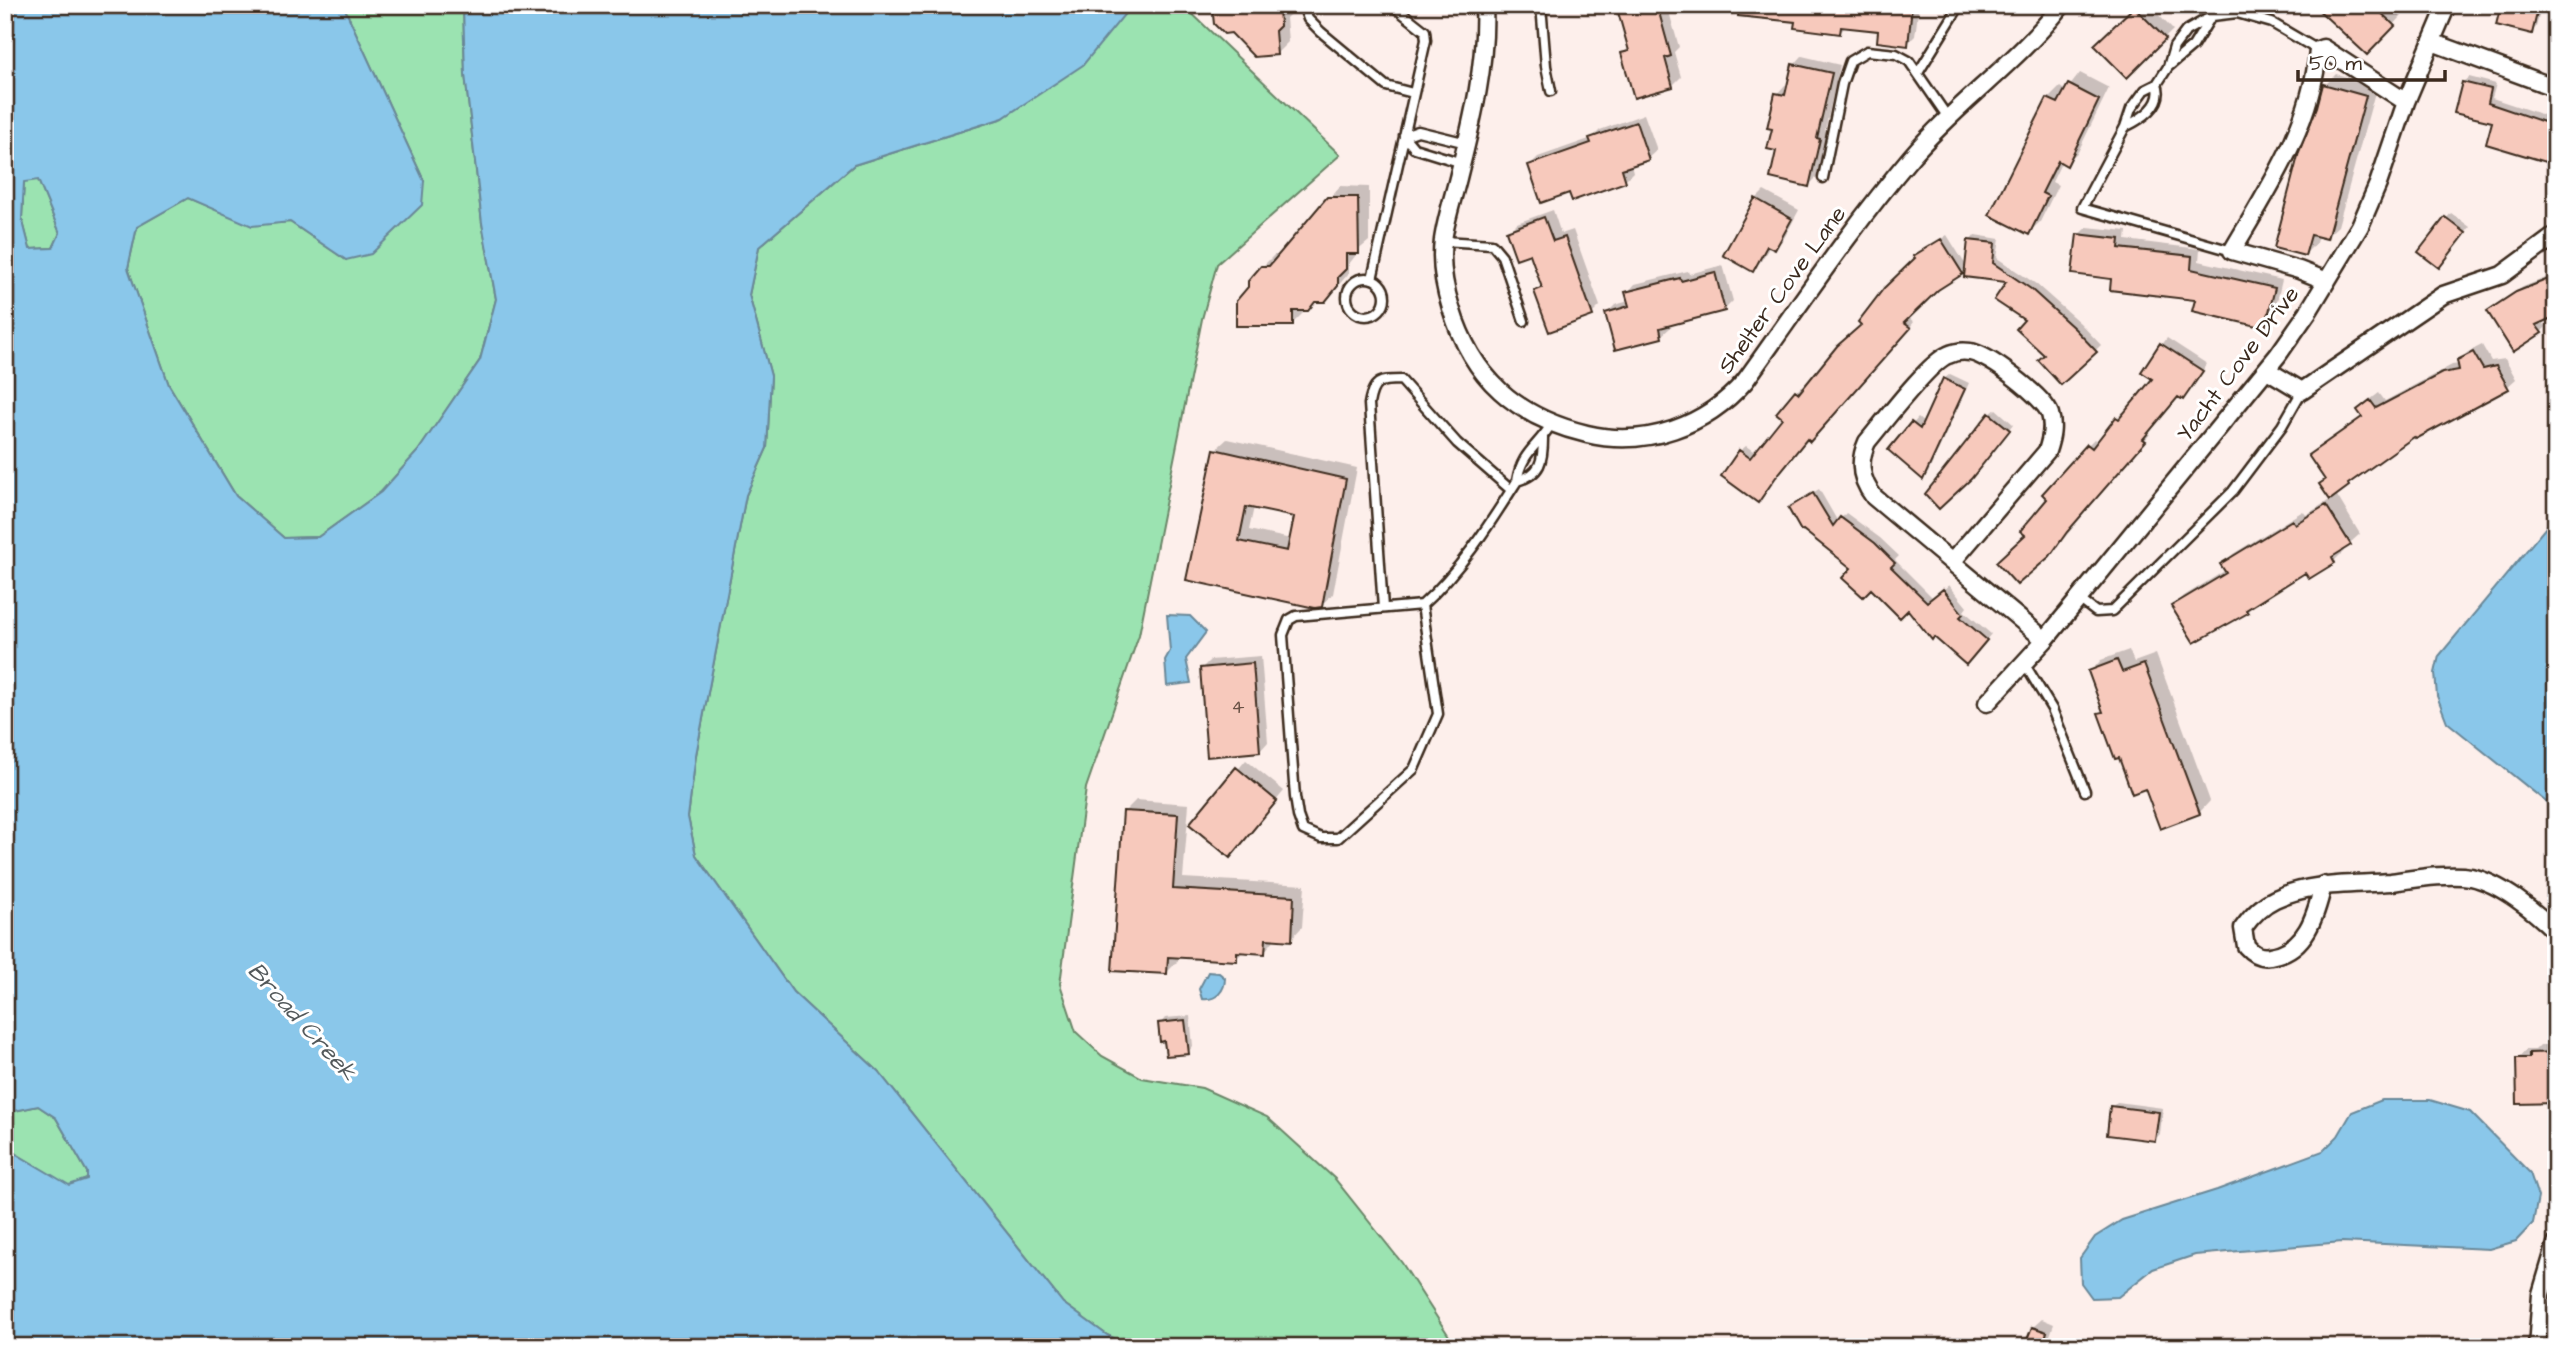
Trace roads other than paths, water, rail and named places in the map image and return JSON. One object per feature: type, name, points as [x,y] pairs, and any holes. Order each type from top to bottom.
[{"type":"street","name":"Shelter Cove Lane","points":[[1485,5],[1486,29],[1477,96],[1443,241],[1443,275],[1458,333],[1469,355],[1502,392],[1527,411],[1552,423],[1602,437],[1617,438],[1665,432],[1699,420],[1722,405],[1745,381],[1861,219],[1911,156],[2031,41],[2062,5]]},
{"type":"street","name":"Yacht Cove Drive","points":[[1987,703],[2045,640],[2291,338],[2365,215],[2406,102],[2447,5]]},
{"type":"street","points":[[2432,42],[2556,89]]},
{"type":"street","points":[[2327,281],[2232,251],[2274,180],[2292,143],[2312,89],[2318,50],[2323,48],[2406,102]]},
{"type":"street","points":[[2266,370],[2302,391],[2443,295],[2502,275],[2556,235]]},
{"type":"street","points":[[1952,562],[2047,451],[2053,434],[2051,416],[2042,400],[1985,357],[1970,352],[1952,353],[1936,361],[1867,442],[1861,455],[1864,482],[1874,497],[2045,640]]},
{"type":"street","points":[[2323,885],[2308,930],[2295,946],[2285,953],[2265,957],[2258,956],[2246,946],[2244,928],[2271,901],[2323,885],[2470,877],[2500,887],[2556,932]]},
{"type":"street","points":[[2537,1347],[2541,1294],[2556,1244]]},
{"type":"lane","points":[[1303,5],[1308,19],[1321,32],[1385,86],[1413,93]]},
{"type":"lane","points":[[1372,279],[1426,40],[1425,31],[1392,5]]},
{"type":"lane","points":[[1541,5],[1551,91]]},
{"type":"lane","points":[[1918,73],[1960,5]]},
{"type":"lane","points":[[2168,67],[2178,40],[2186,31],[2211,16],[2237,13],[2272,23],[2318,50]]},
{"type":"lane","points":[[2211,16],[2193,46],[2168,67],[2157,84],[2145,90],[2131,109],[2125,127],[2082,208],[2232,251]]},
{"type":"lane","points":[[1823,178],[1842,84],[1850,61],[1867,51],[1896,54],[1909,61],[1949,119]]},
{"type":"lane","points":[[2125,127],[2142,119],[2149,112],[2160,92],[2157,84]]},
{"type":"lane","points":[[1404,136],[1418,131],[1467,143]]},
{"type":"lane","points":[[1404,136],[1414,148],[1462,163]]},
{"type":"lane","points":[[1443,241],[1492,244],[1502,256],[1524,321]]},
{"type":"lane","points":[[1359,279],[1372,279],[1381,286],[1384,303],[1376,312],[1365,316],[1350,306],[1348,294],[1359,279]]},
{"type":"lane","points":[[1383,608],[1369,404],[1371,392],[1377,383],[1401,380],[1457,443],[1511,490]]},
{"type":"lane","points":[[2079,599],[2096,612],[2112,611],[2233,491],[2282,426],[2302,391]]},
{"type":"lane","points":[[1422,605],[1438,714],[1414,769],[1338,838],[1321,838],[1303,830],[1298,817],[1283,635],[1289,621],[1296,616],[1422,605],[1481,538],[1517,481],[1520,467],[1529,450],[1544,438],[1552,423]]},
{"type":"lane","points":[[1517,481],[1530,478],[1543,460],[1544,438]]},
{"type":"lane","points":[[2024,663],[2052,709],[2085,791]]},
{"type":"water","name":"Broad Creek","points":[[5,5],[343,5],[424,181],[422,205],[371,254],[346,260],[290,222],[252,226],[188,198],[137,227],[128,268],[169,385],[236,496],[284,538],[318,537],[381,492],[418,451],[480,360],[496,299],[482,223],[465,74],[463,5],[1132,5],[1083,65],[1003,118],[854,165],[759,247],[749,295],[771,376],[767,448],[746,495],[696,755],[688,817],[696,855],[793,992],[878,1071],[1063,1303],[1107,1335],[1132,1347],[5,1347],[5,1142],[8,1149],[69,1185],[87,1179],[87,1172],[56,1118],[38,1106],[5,1113]],"holes":[[[38,180],[60,233],[53,248],[30,249],[22,218],[24,182]]]},
{"type":"water","points":[[2556,515],[2556,810],[2447,722],[2437,696],[2435,673],[2439,656]]},
{"type":"water","points":[[1167,615],[1190,616],[1206,632],[1186,659],[1191,683],[1167,686],[1165,660],[1170,651]]},
{"type":"water","points":[[1208,972],[1219,973],[1225,978],[1225,983],[1215,997],[1202,999],[1199,989]]},
{"type":"water","points":[[2382,1100],[2430,1100],[2470,1112],[2530,1173],[2538,1197],[2533,1223],[2516,1241],[2489,1249],[2342,1242],[2195,1255],[2153,1269],[2118,1297],[2092,1298],[2081,1283],[2080,1258],[2095,1237],[2122,1220],[2217,1190],[2323,1151],[2338,1136],[2352,1112]]}]
